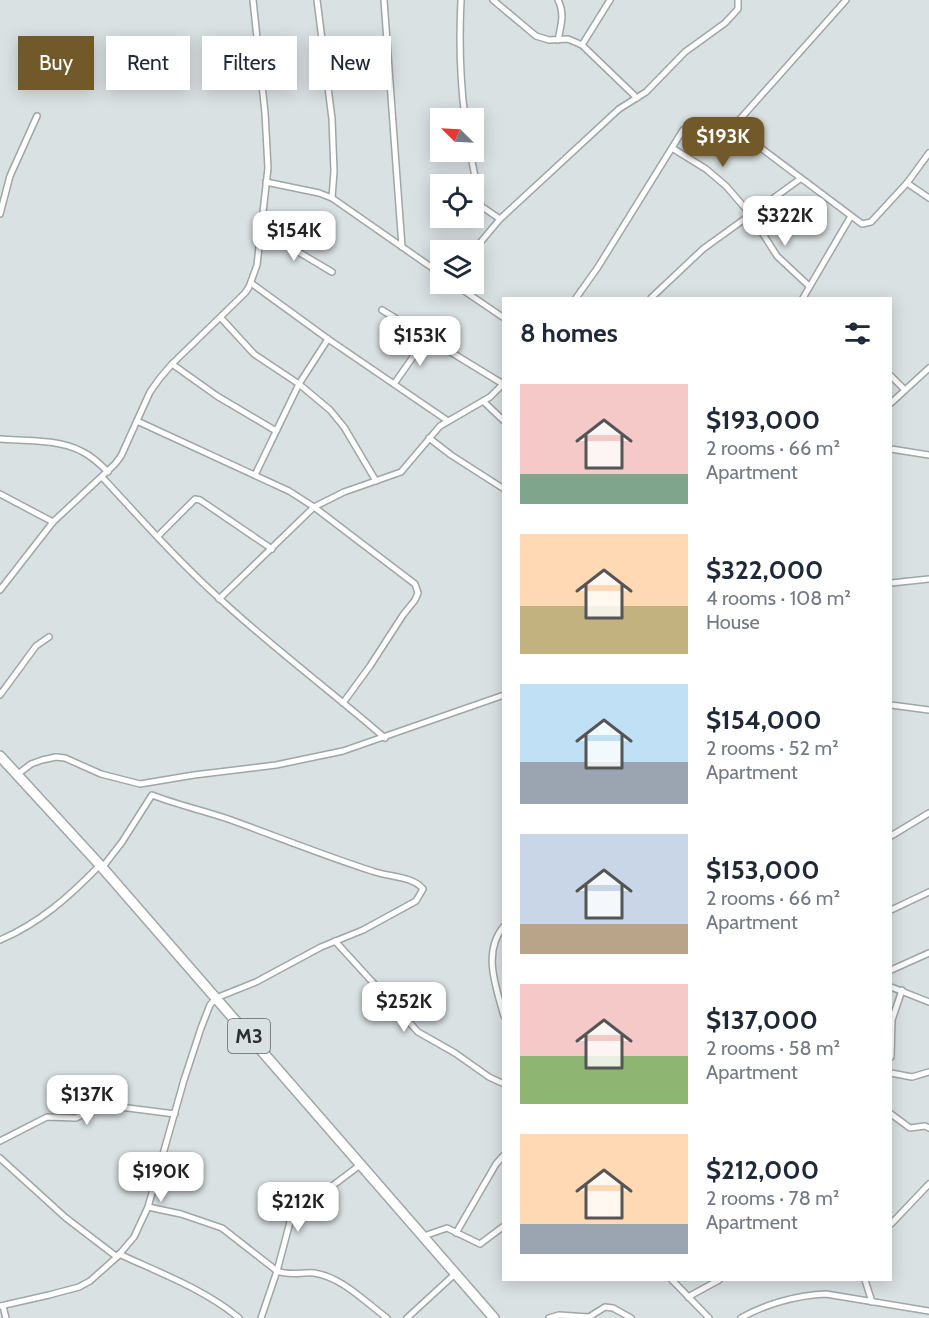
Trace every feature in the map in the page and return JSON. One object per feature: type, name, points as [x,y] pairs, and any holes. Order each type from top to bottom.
[{"type":"main road","name":"M3","points":[[0,756],[101,866],[494,1318]]},
{"type":"street","points":[[0,590],[53,522],[108,472],[121,456],[150,392],[172,364],[221,318],[245,293],[251,283],[257,265],[260,241],[266,182],[267,141],[253,0]]},
{"type":"street","points":[[317,0],[332,119],[334,171],[332,198]]},
{"type":"street","points":[[384,0],[402,247]]},
{"type":"street","points":[[461,0],[460,63],[464,108]]},
{"type":"street","points":[[493,0],[536,36],[549,40],[568,39],[582,45],[637,98]]},
{"type":"street","points":[[558,0],[563,10],[563,19],[558,39]]},
{"type":"street","points":[[582,45],[610,0]]},
{"type":"street","points":[[482,240],[500,219],[619,109],[637,98],[660,79],[673,62],[725,23],[738,9],[738,0]]},
{"type":"street","points":[[734,127],[846,0]]},
{"type":"street","points":[[0,214],[3,188],[36,116]]},
{"type":"street","points":[[577,297],[598,267],[683,130],[690,124],[734,127],[862,224],[871,222],[907,183],[929,153]]},
{"type":"street","points":[[672,148],[706,169],[726,186],[751,215],[777,256],[809,286]]},
{"type":"street","points":[[472,162],[481,206],[500,219]]},
{"type":"street","points":[[652,297],[703,249],[800,179]]},
{"type":"street","points":[[266,182],[332,198],[430,266]]},
{"type":"street","points":[[907,183],[929,198]]},
{"type":"street","points":[[804,297],[851,216]]},
{"type":"street","points":[[260,241],[285,244],[332,272]]},
{"type":"street","points":[[251,283],[448,421]]},
{"type":"street","points":[[469,294],[502,317]]},
{"type":"street","points":[[382,310],[502,383]]},
{"type":"street","points":[[221,318],[254,354],[299,384],[330,410],[344,427],[376,481]]},
{"type":"street","points":[[394,384],[427,337]]},
{"type":"street","points":[[255,475],[299,384],[328,339]]},
{"type":"street","points":[[172,364],[217,396],[276,431]]},
{"type":"street","points":[[892,402],[929,368]]},
{"type":"street","points":[[892,377],[905,390]]},
{"type":"street","points":[[219,599],[314,507],[344,492],[401,472],[429,438],[448,421],[483,401],[502,385]]},
{"type":"street","points":[[483,401],[502,418]]},
{"type":"street","points":[[137,421],[289,490],[404,575],[417,588],[415,600],[343,703]]},
{"type":"street","points":[[429,438],[502,488]]},
{"type":"street","points":[[0,439],[58,444],[79,449],[108,472]]},
{"type":"street","points":[[892,449],[929,455]]},
{"type":"street","points":[[102,477],[219,599],[385,738]]},
{"type":"street","points":[[0,494],[53,522]]},
{"type":"street","points":[[158,536],[195,499],[200,500],[272,549]]},
{"type":"street","points":[[892,583],[929,579]]},
{"type":"street","points":[[0,694],[36,646],[49,637]]},
{"type":"street","points":[[18,774],[31,764],[56,757],[101,774],[140,784],[258,768],[317,757],[385,738],[502,696]]},
{"type":"street","points":[[892,705],[929,710]]},
{"type":"street","points":[[0,940],[53,910],[101,866],[122,842],[152,795],[156,782]]},
{"type":"street","points":[[6,1318],[1,1306],[79,1287],[99,1274],[134,1237],[148,1207],[184,1080],[204,1020],[210,1005],[216,998],[256,982],[335,941],[363,930],[416,901],[423,889],[420,884],[412,881],[368,870],[300,847],[230,819],[175,804],[152,795]]},
{"type":"street","points":[[892,835],[929,813]]},
{"type":"street","points":[[892,910],[929,892]]},
{"type":"street","points":[[502,929],[494,941],[491,955],[502,1008]]},
{"type":"street","points":[[335,941],[418,1032],[502,1083]]},
{"type":"street","points":[[892,970],[929,953]]},
{"type":"street","points":[[892,987],[929,1002]]},
{"type":"street","points":[[892,1020],[902,990]]},
{"type":"street","points":[[892,1073],[912,1077],[929,1072]]},
{"type":"street","points":[[0,1141],[47,1117],[76,1118],[95,1109],[120,1107],[175,1114]]},
{"type":"street","points":[[892,1115],[913,1129],[925,1126],[929,1128]]},
{"type":"street","points":[[456,1233],[502,1157]]},
{"type":"street","points":[[0,1158],[66,1218],[118,1256],[202,1292],[239,1318]]},
{"type":"street","points":[[261,1318],[277,1271],[287,1230],[295,1214],[360,1164]]},
{"type":"street","points":[[892,1223],[929,1184]]},
{"type":"street","points":[[148,1207],[181,1214],[222,1228],[284,1274],[314,1273],[334,1280],[348,1287],[387,1318]]},
{"type":"street","points":[[424,1236],[447,1228],[480,1244],[502,1228]]},
{"type":"street","points":[[407,1318],[456,1273]]},
{"type":"street","points":[[673,1281],[710,1318]]},
{"type":"street","points":[[688,1297],[718,1281]]},
{"type":"street","points":[[866,1281],[872,1302]]},
{"type":"street","points":[[741,1318],[764,1307],[814,1294],[929,1311]]},
{"type":"street","points":[[549,1318],[559,1315],[589,1317],[605,1307],[613,1308],[631,1318]]}]
